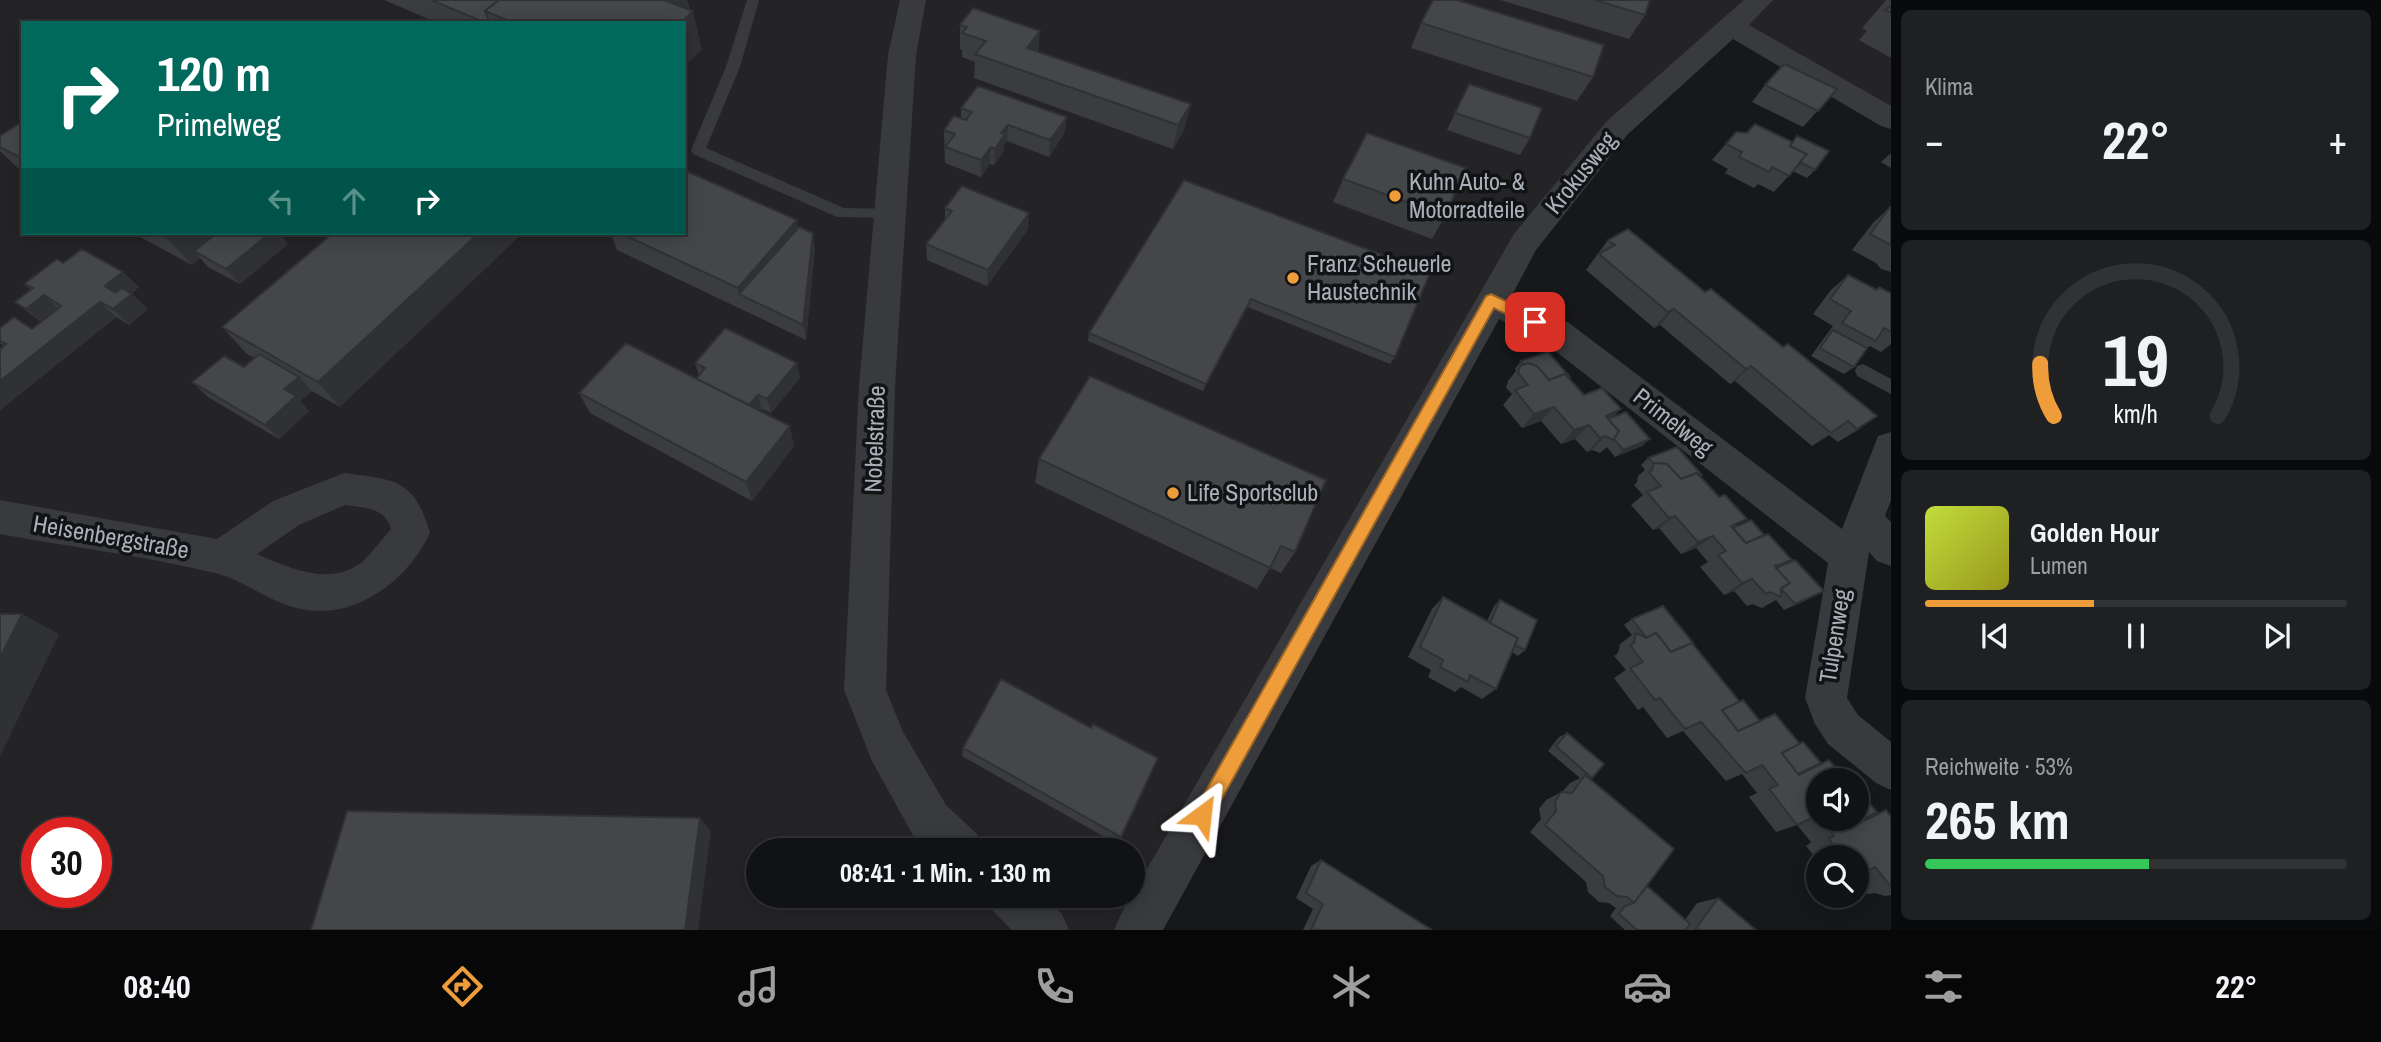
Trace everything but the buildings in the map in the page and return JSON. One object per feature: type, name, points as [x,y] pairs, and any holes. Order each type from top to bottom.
[{"type":"street","name":"Nobelstraße","points":[[913,0],[902,55],[877,386],[865,690],[887,746],[930,821],[948,838]]},
{"type":"street","name":"Krokusweg","points":[[1137,930],[1525,242],[1617,128],[1760,0]]},
{"type":"street","points":[[1730,26],[1891,119]]},
{"type":"street","name":"Primelweg","points":[[1491,300],[1557,333],[1848,556]]},
{"type":"street","name":"Tulpenweg","points":[[1891,447],[1865,520],[1848,556],[1826,698],[1829,714],[1845,733],[1891,768]]},
{"type":"street","name":"Heisenbergstraße","points":[[0,517],[222,557]]},
{"type":"street","points":[[1865,520],[1891,550]]},
{"type":"street","points":[[1023,908],[1046,930]]},
{"type":"lane","points":[[753,0],[733,67],[698,150],[842,212],[891,214]]},
{"type":"lane","points":[[1863,371],[1891,387]]},
{"type":"shaded area","points":[[0,0],[1891,0],[1891,114],[1734,23],[1617,128],[1525,242],[1137,930],[0,930]]},
{"type":"place","name":"Kuhn Auto- & Motorradteile","points":[[1395,196]]},
{"type":"place","name":"Franz Scheuerle Haustechnik","points":[[1293,278]]},
{"type":"place","name":"Life Sportsclub","points":[[1173,493]]},
{"type":"route","points":[[1202,815],[1491,300],[1535,322]]}]
